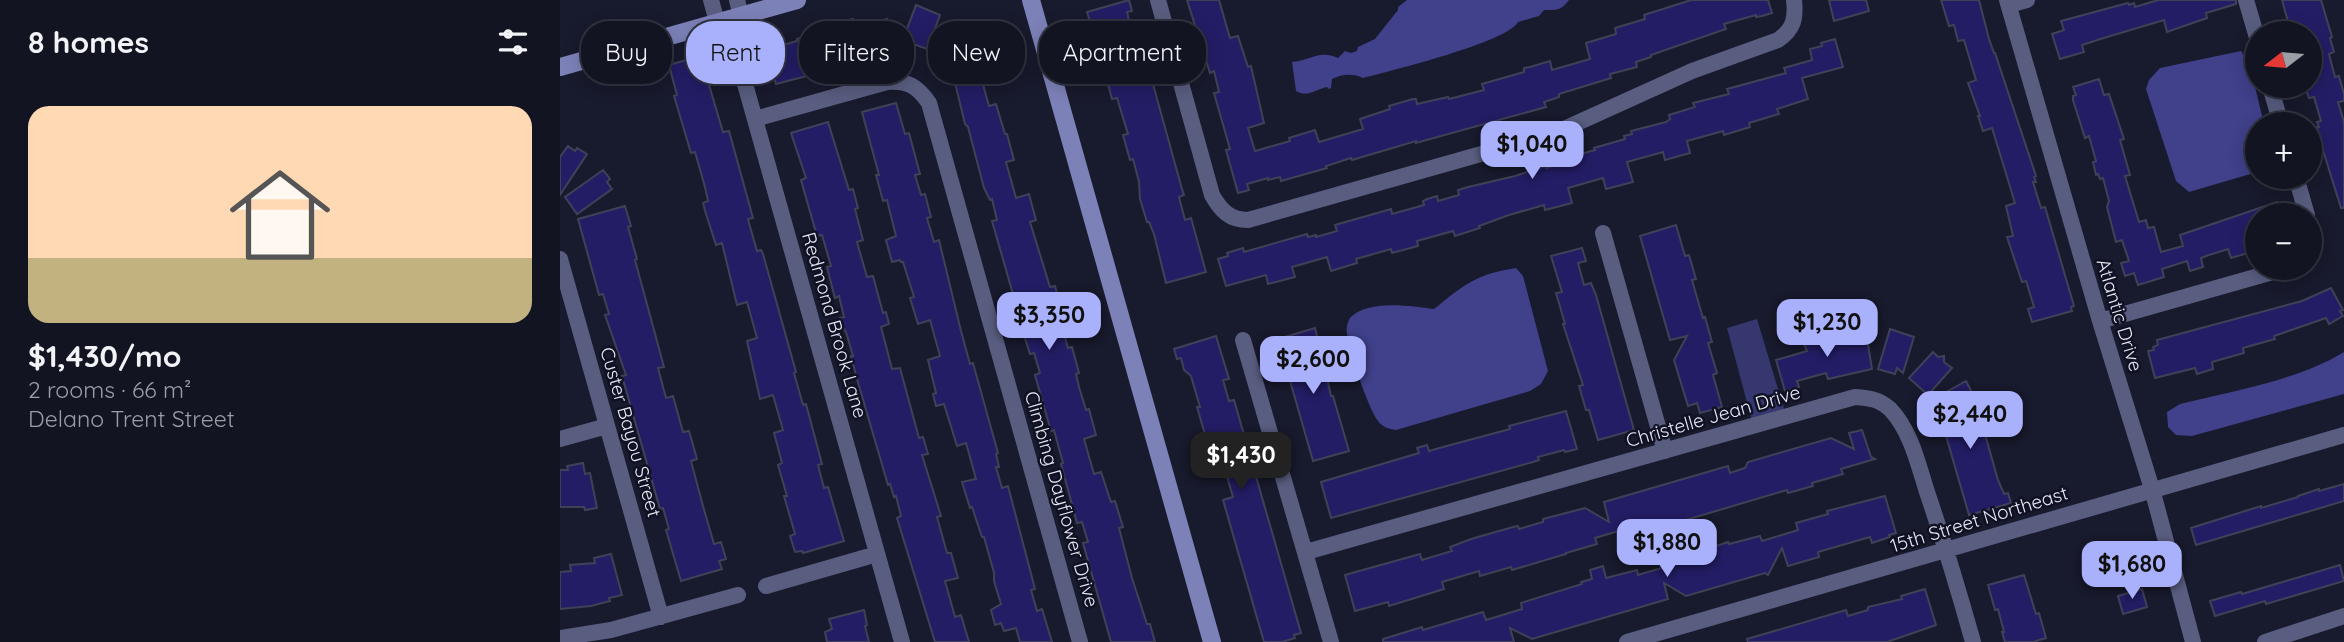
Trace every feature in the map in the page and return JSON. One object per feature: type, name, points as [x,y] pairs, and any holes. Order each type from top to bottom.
[{"type":"street","name":"Redmond Brook Lane","points":[[711,0],[730,14],[755,119],[902,642]]},
{"type":"street","points":[[560,67],[730,14],[797,0]]},
{"type":"street","points":[[1158,0],[1212,195],[1218,206],[1229,216],[1248,220],[1555,133],[1692,71],[1778,40],[1788,33],[1793,22],[1794,0]]},
{"type":"street","points":[[2008,3],[2027,0]]},
{"type":"street","points":[[2246,0],[2252,21]]},
{"type":"street","points":[[1033,2],[1212,642]]},
{"type":"street","name":"Atlantic Drive","points":[[2008,3],[2151,489],[2193,642]]},
{"type":"street","name":"Climbing Dayflower Drive","points":[[755,119],[887,82],[909,83],[920,90],[929,103],[1080,642]]},
{"type":"street","points":[[1603,233],[1665,451]]},
{"type":"street","name":"Custer Bayou Street","points":[[560,259],[661,617]]},
{"type":"street","points":[[2100,321],[2245,280]]},
{"type":"street","points":[[1243,340],[1331,642]]},
{"type":"street","name":"Christelle Jean Drive","points":[[1306,552],[1855,397],[1873,398],[1888,408],[1901,423],[1911,443],[1947,551],[1973,642]]},
{"type":"street","points":[[560,439],[607,426]]},
{"type":"street","name":"15th Street Northeast","points":[[1627,642],[2344,435]]},
{"type":"street","points":[[766,586],[877,555]]},
{"type":"street","points":[[560,638],[611,631],[738,595]]},
{"type":"street","points":[[2264,642],[2344,616]]},
{"type":"shaded area","points":[[1407,0],[1569,0],[1561,8],[1544,10],[1539,16],[1518,22],[1510,30],[1472,47],[1363,78],[1340,76],[1332,79],[1329,89],[1327,87],[1304,94],[1296,91],[1292,62],[1320,55],[1338,58],[1345,51],[1357,51],[1358,47],[1375,39],[1398,7]]},
{"type":"shaded area","points":[[2241,51],[2245,58],[2245,98],[2258,98],[2261,112],[2245,112],[2245,176],[2189,192],[2176,181],[2146,89],[2149,80],[2160,68]]},
{"type":"shaded area","points":[[1516,268],[1523,276],[1548,371],[1541,384],[1530,391],[1396,430],[1382,425],[1369,404],[1352,353],[1347,330],[1350,318],[1367,308],[1378,306],[1434,309],[1480,277]]},
{"type":"shaded area","points":[[1757,319],[1785,412],[1752,421],[1727,328]]},
{"type":"shaded area","points":[[2344,352],[2344,394],[2192,436],[2176,435],[2168,427],[2167,412],[2180,404],[2286,377]]},
{"type":"building","points":[[1129,0],[1132,11],[1127,12],[1129,21],[1090,21],[1087,12]]},
{"type":"building","points":[[1187,0],[1219,0],[1230,38],[1238,36],[1248,67],[1251,66],[1264,123],[1248,128],[1255,151],[1290,141],[1289,138],[1315,130],[1319,142],[1363,129],[1360,119],[1390,109],[1389,106],[1413,99],[1416,99],[1417,104],[1448,97],[1449,99],[1484,90],[1482,84],[1524,72],[1524,68],[1550,61],[1552,70],[1590,59],[1586,43],[1616,34],[1615,28],[1645,19],[1644,15],[1691,0],[1768,0],[1772,13],[1724,24],[1726,29],[1651,55],[1636,62],[1637,67],[1610,74],[1611,78],[1559,94],[1559,97],[1544,102],[1546,107],[1352,160],[1351,158],[1281,181],[1280,177],[1268,178],[1247,184],[1249,190],[1238,193],[1226,150],[1230,149],[1214,93],[1219,92],[1214,71],[1210,73],[1206,60],[1206,21],[1194,21]]},
{"type":"building","points":[[1829,0],[1866,0],[1869,11],[1834,21]]},
{"type":"building","points":[[1941,0],[1979,0],[1989,39],[2036,176],[2036,182],[2033,182],[2041,208],[2045,207],[2074,306],[2071,307],[2072,311],[2032,322],[2028,309],[2034,307],[2026,281],[2022,282],[2007,237],[2013,236],[2006,206],[2015,203],[1992,128],[1983,131],[1978,116],[1968,83],[1976,80],[1964,40],[1958,41],[1954,25],[1949,26]]},
{"type":"building","points":[[2158,0],[2236,0],[2236,4],[2206,13],[2207,18],[2167,32],[2164,20],[2107,37],[2082,45],[2084,52],[2060,59],[2052,34],[2064,30],[2061,21],[2128,3],[2134,3],[2135,7]]},
{"type":"building","points":[[2282,0],[2321,0],[2332,37],[2330,38],[2334,52],[2329,54],[2335,77],[2339,76],[2344,94],[2344,101],[2338,102],[2344,122],[2344,208],[2341,208],[2322,147],[2322,112],[2318,112],[2314,98],[2322,98],[2322,21],[2288,21]]},
{"type":"building","points":[[916,5],[940,15],[938,21],[928,21],[927,49],[914,45],[914,21],[910,21]]},
{"type":"building","points":[[799,38],[799,78],[785,82],[785,44]]},
{"type":"building","points":[[1835,39],[1843,67],[1802,78],[1808,99],[1777,109],[1779,114],[1749,123],[1750,127],[1724,135],[1723,131],[1687,141],[1690,153],[1665,160],[1663,152],[1627,162],[1633,182],[1606,189],[1603,178],[1568,188],[1572,203],[1545,210],[1544,205],[1455,236],[1453,231],[1417,241],[1418,246],[1392,253],[1391,249],[1356,259],[1357,263],[1331,271],[1327,257],[1292,267],[1295,277],[1268,284],[1266,275],[1226,286],[1218,259],[1228,256],[1227,253],[1243,248],[1244,252],[1307,234],[1308,237],[1316,237],[1337,231],[1335,225],[1391,209],[1392,214],[1424,205],[1423,201],[1437,196],[1438,201],[1459,195],[1458,190],[1468,187],[1578,159],[1577,155],[1625,139],[1624,136],[1632,134],[1631,131],[1666,122],[1670,119],[1669,115],[1695,107],[1693,103],[1729,94],[1727,89],[1786,73],[1784,68],[1812,60],[1810,49]]},
{"type":"building","points":[[686,60],[686,84],[709,84],[723,132],[729,131],[753,218],[748,219],[749,223],[757,251],[761,250],[763,254],[796,372],[794,373],[803,405],[806,404],[822,464],[818,465],[824,488],[828,487],[844,541],[803,553],[795,552],[790,536],[795,534],[784,496],[787,496],[778,465],[782,463],[774,433],[783,430],[773,395],[760,399],[747,341],[757,338],[747,302],[737,305],[722,243],[716,245],[706,214],[703,203],[708,201],[705,187],[695,152],[691,153],[674,96],[677,95],[672,64]]},
{"type":"building","points":[[2099,79],[2104,95],[2109,94],[2124,139],[2120,140],[2130,175],[2125,176],[2139,222],[2146,220],[2148,228],[2154,227],[2161,252],[2183,246],[2180,235],[2245,213],[2245,254],[2231,258],[2228,249],[2201,258],[2203,267],[2190,271],[2187,261],[2162,269],[2164,277],[2138,285],[2134,273],[2125,276],[2121,263],[2129,261],[2122,240],[2116,242],[2103,178],[2100,179],[2098,174],[2096,175],[2093,162],[2096,161],[2089,136],[2085,138],[2073,100],[2076,95],[2073,87]]},
{"type":"building","points":[[955,84],[983,84],[989,106],[996,104],[1007,134],[1014,160],[1006,162],[1016,198],[1029,194],[1036,220],[1030,222],[1050,287],[1055,286],[1068,348],[1072,347],[1079,373],[1076,374],[1079,387],[1096,435],[1084,439],[1094,474],[1101,472],[1111,502],[1115,501],[1123,527],[1119,528],[1132,578],[1155,642],[1111,642],[1083,543],[1088,542],[1082,522],[1077,523],[1054,430],[1051,431],[1035,375],[1040,373],[1034,353],[1030,354],[1023,332],[1028,330],[1021,307],[1017,308],[992,221],[997,220],[992,199],[990,200],[984,188]]},
{"type":"building","points":[[1108,84],[1153,84],[1184,195],[1179,197],[1185,220],[1191,218],[1206,272],[1166,283],[1154,234],[1140,199],[1133,159],[1130,160],[1123,135],[1128,134],[1117,98],[1112,99]]},
{"type":"building","points":[[896,103],[905,134],[909,133],[920,174],[915,175],[921,195],[925,194],[931,217],[927,218],[934,242],[939,240],[970,364],[973,363],[998,453],[999,467],[996,467],[1002,488],[1008,486],[1035,589],[1031,590],[1037,611],[1042,609],[1052,642],[1020,642],[1016,628],[1004,631],[1001,623],[995,625],[991,610],[1001,604],[994,573],[984,537],[972,507],[970,508],[962,482],[976,479],[966,443],[957,446],[944,404],[936,406],[933,394],[936,393],[928,360],[940,356],[930,320],[918,324],[910,298],[914,297],[903,262],[892,262],[886,240],[896,236],[887,200],[883,201],[862,112]]},
{"type":"building","points":[[828,122],[849,190],[853,189],[858,208],[855,209],[863,240],[857,242],[867,277],[873,276],[883,313],[886,312],[889,324],[881,327],[892,369],[900,368],[919,438],[923,437],[928,454],[922,455],[941,516],[937,517],[947,553],[951,553],[958,578],[945,581],[955,617],[961,615],[969,642],[935,642],[897,518],[901,516],[896,496],[894,497],[890,484],[888,485],[840,318],[844,317],[839,296],[835,298],[827,267],[831,266],[822,235],[817,236],[801,180],[806,178],[791,133]]},
{"type":"building","points":[[568,146],[587,154],[560,195],[560,157]]},
{"type":"building","points":[[603,170],[610,179],[607,182],[612,189],[577,214],[565,197]]},
{"type":"building","points":[[625,206],[631,226],[628,227],[637,259],[635,260],[664,367],[658,368],[666,398],[673,396],[683,432],[689,431],[697,459],[691,461],[703,506],[714,544],[721,542],[726,559],[719,561],[722,569],[681,581],[666,530],[669,529],[663,508],[660,509],[622,376],[626,375],[605,315],[609,314],[603,294],[599,295],[578,219]]},
{"type":"building","points":[[1676,225],[1685,256],[1689,255],[1696,279],[1692,280],[1712,342],[1708,343],[1717,373],[1713,375],[1722,407],[1700,413],[1697,403],[1688,406],[1674,360],[1687,336],[1670,340],[1640,236]]},
{"type":"building","points":[[1582,248],[1586,261],[1578,263],[1584,285],[1591,283],[1596,295],[1634,430],[1598,440],[1589,410],[1586,410],[1579,386],[1583,385],[1563,324],[1556,293],[1562,292],[1551,256]]},
{"type":"building","points":[[2331,288],[2343,310],[2340,311],[2343,316],[2329,324],[2326,318],[2274,336],[2275,339],[2243,348],[2244,353],[2212,362],[2213,369],[2197,374],[2195,368],[2155,378],[2148,351],[2154,350],[2153,347],[2158,345],[2157,340],[2302,301]]},
{"type":"building","points":[[1315,328],[1321,353],[1306,358],[1325,369],[1349,451],[1313,461],[1278,339]]},
{"type":"building","points":[[1890,329],[1914,337],[1903,373],[1897,368],[1895,374],[1878,369]]},
{"type":"building","points":[[1866,332],[1872,369],[1828,379],[1826,373],[1797,381],[1799,387],[1785,391],[1776,360],[1807,351],[1804,344],[1829,337]]},
{"type":"building","points":[[1216,336],[1229,379],[1223,380],[1229,401],[1234,400],[1301,633],[1282,642],[1264,642],[1223,500],[1233,497],[1222,460],[1213,463],[1205,441],[1197,407],[1200,407],[1191,376],[1184,370],[1181,358],[1177,359],[1174,349]]},
{"type":"building","points":[[1933,352],[1938,357],[1944,356],[1944,362],[1952,368],[1928,395],[1909,378]]},
{"type":"building","points":[[1966,381],[1978,404],[1966,411],[1983,419],[1998,480],[2004,494],[2008,493],[2011,503],[1969,515],[1944,429],[1948,428],[1932,400]]},
{"type":"building","points":[[1566,411],[1577,449],[1538,457],[1539,460],[1533,462],[1331,518],[1321,482],[1419,453],[1417,448],[1427,445],[1429,451]]},
{"type":"building","points":[[1862,430],[1871,457],[1875,459],[1841,469],[1843,474],[1812,483],[1813,486],[1788,493],[1787,490],[1635,535],[1632,527],[1595,538],[1597,544],[1566,554],[1512,570],[1511,567],[1480,576],[1479,571],[1442,582],[1444,589],[1389,606],[1388,602],[1355,611],[1345,575],[1420,554],[1422,560],[1452,551],[1450,547],[1471,539],[1513,527],[1518,526],[1519,529],[1543,522],[1543,519],[1585,508],[1609,522],[1604,502],[1728,466],[1730,473],[1745,468],[1748,462],[1831,438],[1854,449],[1849,433]]},
{"type":"building","points":[[583,463],[585,474],[590,473],[597,508],[585,510],[584,507],[560,507],[560,470],[568,470],[567,466]]},
{"type":"building","points":[[2344,484],[2344,501],[2196,545],[2191,528],[2319,489]]},
{"type":"building","points":[[1885,496],[1896,533],[1872,543],[1870,537],[1818,552],[1819,557],[1788,566],[1782,548],[1768,575],[1765,573],[1686,596],[1664,583],[1668,599],[1532,639],[1510,628],[1514,642],[1383,642],[1383,639],[1422,627],[1423,630],[1483,612],[1486,620],[1522,609],[1521,603],[1592,579],[1590,570],[1603,566],[1606,578],[1637,570],[1638,575],[1675,564],[1674,560],[1728,542],[1729,544],[1760,536],[1762,541],[1798,530],[1796,523],[1828,514],[1827,511]]},
{"type":"building","points":[[2130,545],[2135,562],[2100,572],[2095,555]]},
{"type":"building","points":[[611,554],[622,595],[591,606],[560,609],[560,572],[571,571],[570,565],[595,563],[594,558]]},
{"type":"building","points":[[2340,565],[2344,581],[2215,616],[2210,601]]},
{"type":"building","points":[[2024,575],[2046,638],[2033,642],[2005,642],[1998,609],[1995,610],[1988,585]]},
{"type":"building","points":[[1925,589],[1936,625],[1887,642],[1748,642],[1747,639],[1846,610],[1848,616]]},
{"type":"building","points":[[2142,589],[2147,607],[2123,614],[2118,596]]},
{"type":"building","points":[[864,610],[869,642],[827,642],[825,632],[832,629],[829,619]]}]
